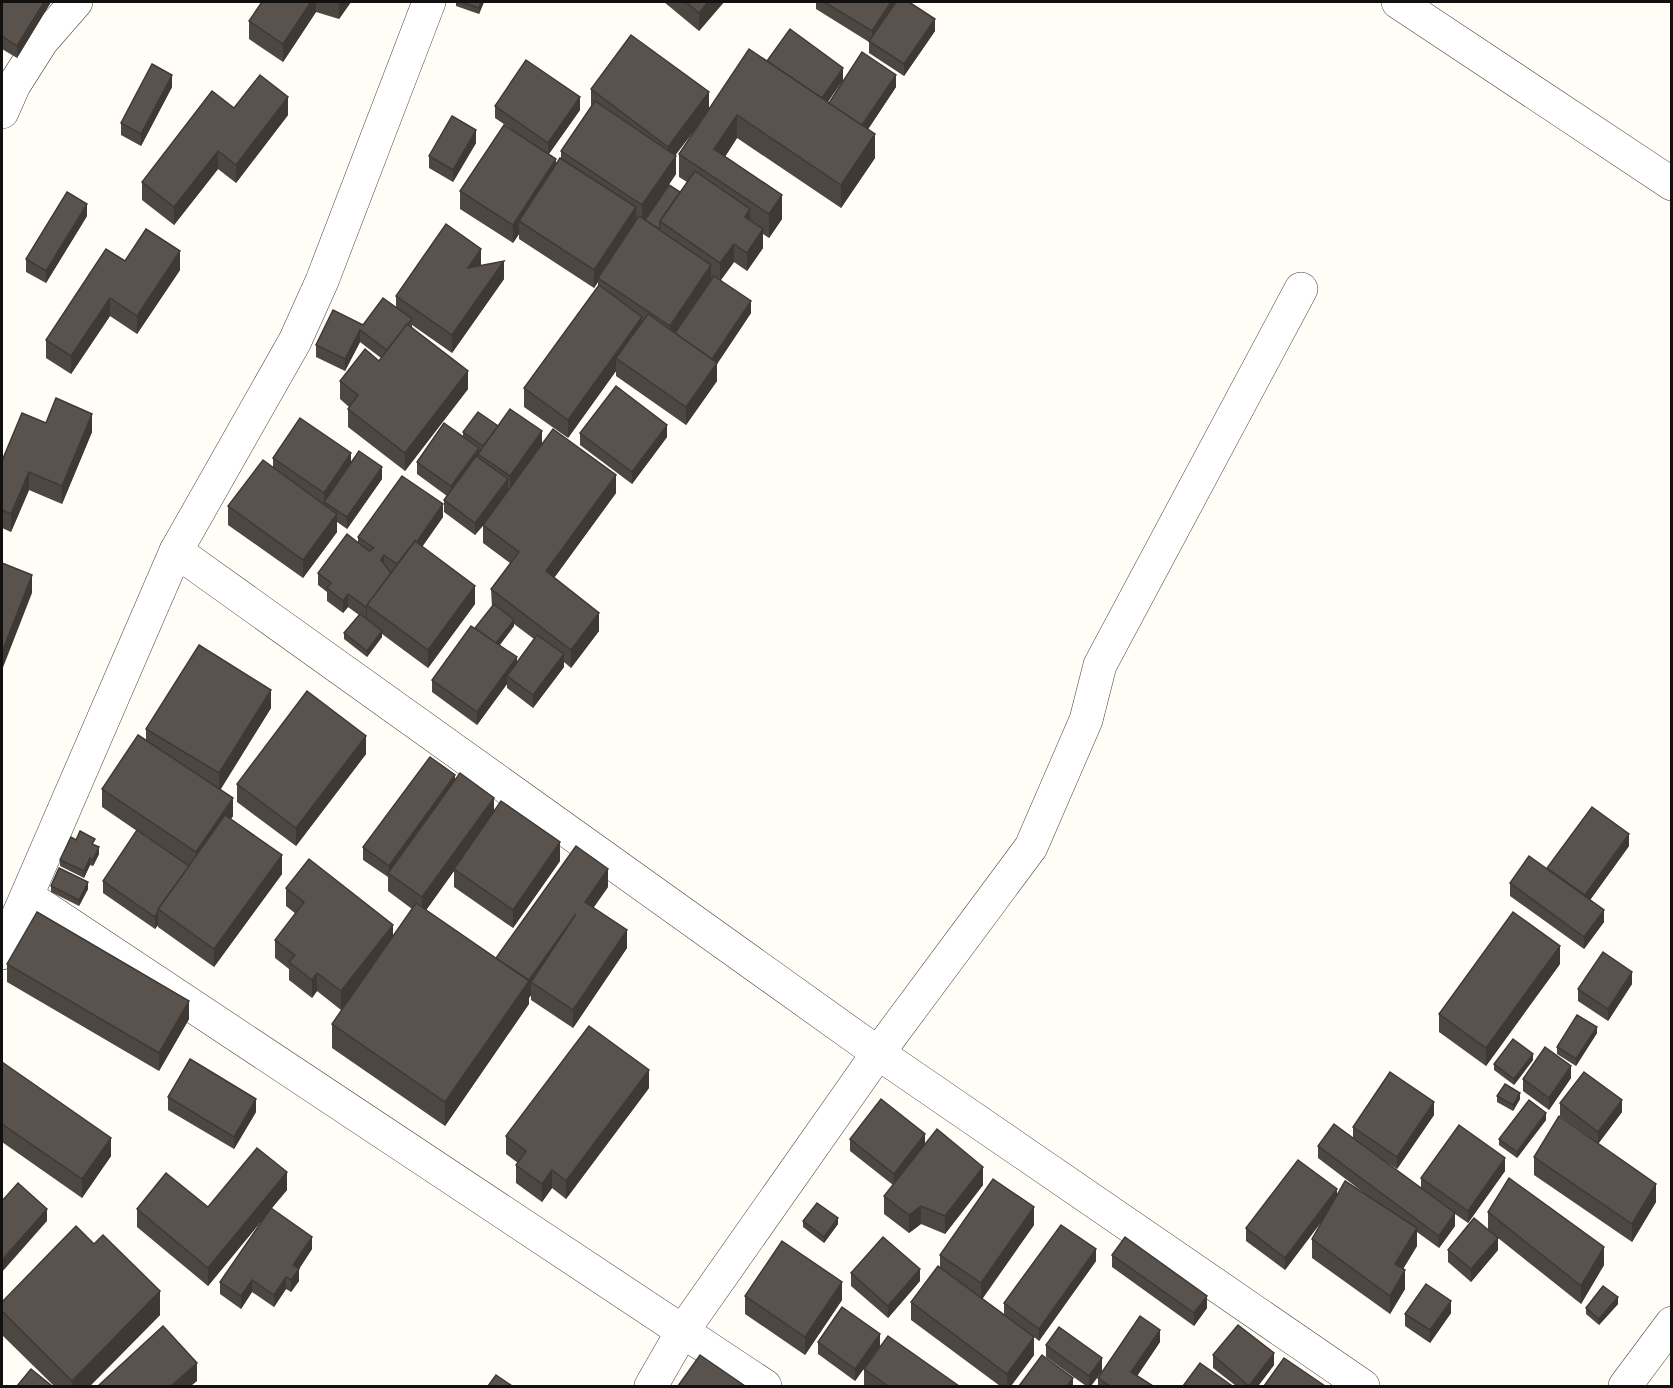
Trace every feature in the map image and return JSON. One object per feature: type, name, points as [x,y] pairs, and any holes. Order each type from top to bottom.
[{"type":"street","points":[[2,112],[14,85],[42,41],[75,2]]},
{"type":"street","points":[[2,953],[176,551],[295,341],[322,281],[429,2]]},
{"type":"street","points":[[1406,4],[1671,184]]},
{"type":"street","points":[[651,1386],[682,1332],[878,1053],[1031,847],[1086,720],[1100,665],[1301,289]]},
{"type":"street","points":[[176,551],[878,1053],[1363,1386]]},
{"type":"street","points":[[27,896],[765,1386]]},
{"type":"street","points":[[1625,1386],[1671,1323]]},
{"type":"building","points":[[3,2],[44,2],[17,46],[2,36]]},
{"type":"building","points":[[262,2],[311,2],[283,44],[249,21]]},
{"type":"building","points":[[461,2],[481,2],[479,8]]},
{"type":"building","points":[[686,2],[708,2],[699,13]]},
{"type":"building","points":[[824,2],[891,2],[872,31]]},
{"type":"building","points":[[896,2],[909,2],[935,19],[904,64],[869,41]]},
{"type":"building","points":[[790,29],[843,68],[822,98],[767,61]]},
{"type":"building","points":[[631,35],[709,92],[668,147],[591,89]]},
{"type":"building","points":[[749,49],[875,134],[841,185],[737,115],[714,149],[782,195],[769,214],[679,154]]},
{"type":"building","points":[[862,52],[896,75],[862,125],[829,103]]},
{"type":"building","points":[[526,60],[580,97],[548,143],[495,106]]},
{"type":"building","points":[[152,64],[172,75],[141,134],[121,123]]},
{"type":"building","points":[[260,75],[288,97],[236,165],[218,151],[174,207],[142,182],[212,91],[234,108]]},
{"type":"building","points":[[595,101],[676,156],[642,205],[561,151]]},
{"type":"building","points":[[452,116],[476,130],[453,170],[429,156]]},
{"type":"building","points":[[504,125],[556,159],[513,225],[460,191]]},
{"type":"building","points":[[560,158],[636,207],[594,270],[519,221]]},
{"type":"building","points":[[695,171],[750,209],[745,217],[763,229],[747,253],[734,244],[720,263],[660,221]]},
{"type":"building","points":[[669,185],[680,192],[660,221],[659,229],[645,220]]},
{"type":"building","points":[[67,192],[87,204],[46,271],[26,259]]},
{"type":"building","points":[[639,216],[711,265],[670,326],[598,278]]},
{"type":"building","points":[[446,224],[481,249],[468,268],[504,261],[452,335],[396,296]]},
{"type":"building","points":[[146,229],[180,251],[137,316],[110,298],[71,356],[46,340],[106,249],[125,261]]},
{"type":"building","points":[[714,276],[751,301],[712,359],[675,333]]},
{"type":"building","points":[[599,285],[642,317],[568,420],[524,388]]},
{"type":"building","points":[[383,298],[412,319],[387,350],[360,330],[345,359],[316,345],[333,310],[363,325]]},
{"type":"building","points":[[648,314],[717,363],[686,407],[616,358]]},
{"type":"building","points":[[407,324],[468,371],[405,453],[348,409],[358,395],[340,381],[365,349],[379,361]]},
{"type":"building","points":[[616,386],[667,425],[632,472],[580,433]]},
{"type":"building","points":[[56,398],[92,414],[62,486],[29,472],[11,514],[2,510],[2,461],[22,413],[46,423]]},
{"type":"building","points":[[510,409],[542,431],[510,476],[478,454]]},
{"type":"building","points":[[478,412],[498,426],[483,446],[463,432]]},
{"type":"building","points":[[300,418],[351,453],[324,493],[273,458]]},
{"type":"building","points":[[444,423],[479,448],[451,486],[417,462]]},
{"type":"building","points":[[553,429],[616,475],[546,571],[599,613],[571,650],[491,589],[519,552],[483,525]]},
{"type":"building","points":[[359,451],[382,467],[347,517],[324,502]]},
{"type":"building","points":[[476,456],[508,479],[475,523],[444,500]]},
{"type":"building","points":[[263,460],[337,514],[303,560],[228,506]]},
{"type":"building","points":[[402,476],[443,504],[416,543],[415,541],[397,564],[384,555],[381,560],[391,573],[366,607],[348,594],[343,601],[327,588],[331,583],[318,573],[347,534],[369,551],[374,548],[358,537]]},
{"type":"building","points":[[415,541],[475,586],[428,650],[367,605]]},
{"type":"building","points":[[2,563],[32,575],[2,652]]},
{"type":"building","points":[[494,604],[514,620],[496,643],[475,628]]},
{"type":"building","points":[[360,614],[382,631],[367,651],[344,633]]},
{"type":"building","points":[[471,626],[517,657],[477,712],[432,680]]},
{"type":"building","points":[[537,635],[564,654],[533,695],[507,676]]},
{"type":"building","points":[[199,645],[271,690],[219,773],[146,729]]},
{"type":"building","points":[[307,691],[366,736],[296,828],[237,784]]},
{"type":"building","points":[[138,735],[233,798],[196,852],[102,789]]},
{"type":"building","points":[[430,757],[455,775],[389,866],[363,847]]},
{"type":"building","points":[[460,773],[494,798],[422,897],[388,873]]},
{"type":"building","points":[[501,801],[560,842],[513,910],[454,869]]},
{"type":"building","points":[[1592,807],[1629,834],[1585,895],[1547,868]]},
{"type":"building","points":[[225,815],[282,855],[214,949],[158,909]]},
{"type":"building","points":[[137,830],[189,866],[158,909],[155,917],[103,881]]},
{"type":"building","points":[[80,831],[95,839],[92,844],[99,847],[93,860],[90,858],[84,871],[60,860],[71,837],[76,840]]},
{"type":"building","points":[[576,846],[608,869],[585,902],[627,930],[573,1010],[531,982],[576,914],[529,980],[496,958]]},
{"type":"building","points":[[1529,856],[1604,910],[1584,937],[1510,883]]},
{"type":"building","points":[[309,859],[393,925],[341,991],[317,973],[312,980],[289,962],[295,955],[275,940],[304,902],[286,888]]},
{"type":"building","points":[[59,868],[88,882],[79,900],[51,886]]},
{"type":"building","points":[[416,903],[529,981],[445,1102],[332,1024]]},
{"type":"building","points":[[37,912],[189,1001],[159,1053],[7,964]]},
{"type":"building","points":[[1513,912],[1560,946],[1486,1048],[1439,1014]]},
{"type":"building","points":[[1603,952],[1632,972],[1608,1009],[1578,989]]},
{"type":"building","points":[[1577,1015],[1597,1027],[1576,1059],[1557,1047]]},
{"type":"building","points":[[589,1026],[649,1070],[566,1181],[552,1170],[542,1184],[516,1165],[526,1151],[506,1136]]},
{"type":"building","points":[[1513,1039],[1533,1054],[1514,1079],[1494,1064]]},
{"type":"building","points":[[1545,1047],[1571,1066],[1549,1098],[1523,1079]]},
{"type":"building","points":[[190,1059],[256,1099],[234,1137],[168,1097]]},
{"type":"building","points":[[2,1062],[111,1138],[82,1179],[2,1124]]},
{"type":"building","points":[[1390,1072],[1434,1102],[1397,1157],[1353,1127]]},
{"type":"building","points":[[1584,1072],[1622,1100],[1598,1132],[1560,1103]]},
{"type":"building","points":[[1505,1084],[1520,1093],[1513,1105],[1497,1096]]},
{"type":"building","points":[[881,1099],[925,1134],[894,1174],[850,1139]]},
{"type":"building","points":[[1529,1100],[1546,1113],[1517,1152],[1499,1139]]},
{"type":"building","points":[[1559,1116],[1656,1184],[1632,1224],[1534,1157]]},
{"type":"building","points":[[1334,1124],[1455,1213],[1439,1236],[1318,1146]]},
{"type":"building","points":[[1459,1125],[1505,1158],[1468,1211],[1421,1178]]},
{"type":"building","points":[[937,1129],[983,1167],[945,1216],[921,1206],[909,1215],[884,1196]]},
{"type":"building","points":[[257,1148],[287,1172],[208,1268],[137,1209],[166,1173],[208,1207]]},
{"type":"building","points":[[1298,1160],[1337,1189],[1285,1258],[1246,1228]]},
{"type":"building","points":[[1509,1178],[1604,1247],[1581,1286],[1488,1212]]},
{"type":"building","points":[[993,1179],[1034,1207],[981,1283],[940,1255]]},
{"type":"building","points":[[1345,1181],[1417,1228],[1395,1264],[1405,1270],[1390,1296],[1312,1239]]},
{"type":"building","points":[[18,1183],[47,1209],[2,1260],[2,1201]]},
{"type":"building","points":[[817,1203],[838,1218],[824,1237],[803,1221]]},
{"type":"building","points":[[271,1208],[312,1237],[293,1265],[299,1269],[291,1280],[286,1277],[274,1295],[252,1280],[241,1296],[220,1282]]},
{"type":"building","points":[[1474,1218],[1498,1238],[1471,1269],[1448,1250]]},
{"type":"building","points":[[1061,1225],[1096,1249],[1039,1329],[1004,1303]]},
{"type":"building","points":[[76,1226],[94,1244],[103,1235],[160,1291],[72,1381],[2,1311],[2,1302]]},
{"type":"building","points":[[883,1237],[920,1269],[888,1306],[851,1273]]},
{"type":"building","points":[[1125,1237],[1207,1296],[1194,1313],[1112,1255]]},
{"type":"building","points":[[782,1241],[842,1282],[805,1337],[745,1296]]},
{"type":"building","points":[[938,1266],[1034,1337],[1007,1374],[911,1302]]},
{"type":"building","points":[[1426,1284],[1451,1301],[1430,1330],[1405,1314]]},
{"type":"building","points":[[1603,1286],[1618,1297],[1599,1319],[1586,1308]]},
{"type":"building","points":[[842,1307],[880,1334],[855,1369],[818,1342]]},
{"type":"building","points":[[1140,1316],[1160,1330],[1131,1372],[1153,1386],[1110,1386],[1098,1378]]},
{"type":"building","points":[[1238,1325],[1274,1353],[1249,1386],[1213,1355]]},
{"type":"building","points":[[163,1326],[197,1363],[171,1386],[98,1386]]},
{"type":"building","points":[[1059,1327],[1102,1358],[1089,1376],[1046,1345]]},
{"type":"building","points":[[888,1336],[959,1386],[888,1386],[864,1369]]},
{"type":"building","points":[[700,1355],[745,1386],[678,1386]]},
{"type":"building","points":[[1042,1355],[1073,1378],[1067,1386],[1019,1386]]},
{"type":"building","points":[[1284,1358],[1325,1386],[1264,1386]]},
{"type":"building","points":[[1200,1363],[1231,1385],[1183,1386]]},
{"type":"building","points":[[31,1369],[52,1386],[17,1386]]},
{"type":"building","points":[[496,1375],[512,1386],[488,1386]]}]
